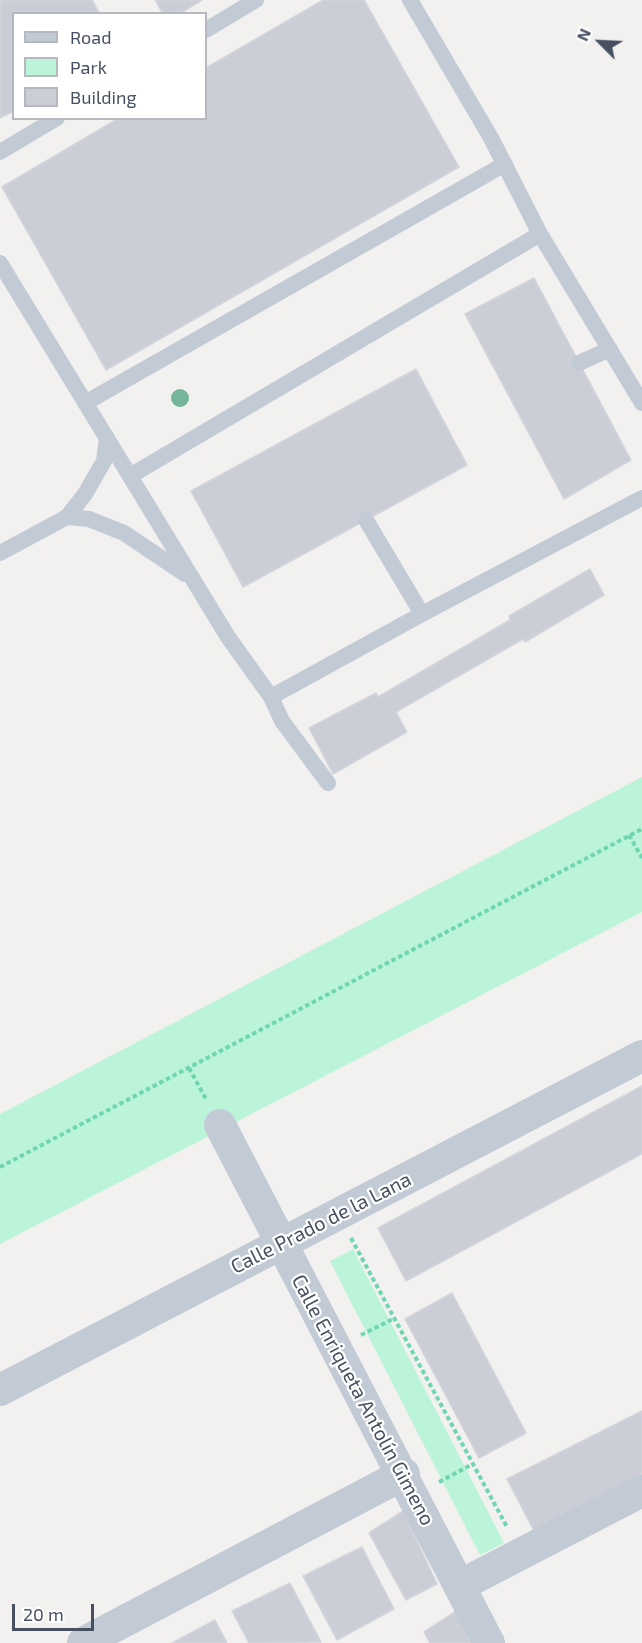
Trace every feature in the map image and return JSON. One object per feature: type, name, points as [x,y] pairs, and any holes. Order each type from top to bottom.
[{"type":"street","name":"Calle Prado de la Lana","points":[[0,1390],[642,1056]]},
{"type":"street","name":"Calle Enriqueta Antolín Gimeno","points":[[220,1125],[281,1245],[404,1474],[489,1643]]},
{"type":"street","points":[[83,1643],[404,1474]]},
{"type":"street","points":[[459,1586],[642,1491]]},
{"type":"lane","points":[[207,29],[256,0]]},
{"type":"lane","points":[[410,0],[505,164],[540,234],[642,403]]},
{"type":"lane","points":[[0,152],[54,120]]},
{"type":"lane","points":[[85,402],[505,164]]},
{"type":"lane","points":[[130,476],[540,234]]},
{"type":"lane","points":[[0,263],[228,637],[271,697],[282,721],[328,783]]},
{"type":"lane","points":[[579,363],[610,349]]},
{"type":"lane","points":[[0,553],[66,517],[85,494],[104,461],[107,438]]},
{"type":"lane","points":[[271,697],[642,498]]},
{"type":"lane","points":[[66,517],[89,519],[124,533],[194,581]]},
{"type":"lane","points":[[366,520],[422,614]]},
{"type":"path","points":[[0,1167],[642,829]]},
{"type":"path","points":[[629,835],[642,858]]},
{"type":"path","points":[[189,1068],[220,1125]]},
{"type":"path","points":[[338,1215],[471,1465],[522,1554]]},
{"type":"path","points":[[361,1335],[393,1319]]},
{"type":"path","points":[[439,1483],[471,1465]]},
{"type":"green space","points":[[642,777],[642,912],[0,1244],[0,1114]]},
{"type":"green space","points":[[353,1249],[504,1543],[480,1555],[330,1261]]},
{"type":"building","points":[[0,0],[92,0],[99,12],[12,12],[12,112],[0,118]]},
{"type":"building","points":[[155,0],[202,0],[182,12],[162,12]]},
{"type":"building","points":[[323,0],[364,0],[459,167],[106,370],[2,187],[116,120],[207,120],[207,67]]},
{"type":"building","points":[[534,278],[631,460],[564,499],[465,314]]},
{"type":"building","points":[[416,369],[467,465],[243,587],[191,491]]},
{"type":"building","points":[[590,569],[604,595],[525,642],[523,639],[396,712],[407,732],[333,774],[309,728],[376,693],[378,697],[510,620],[509,616]]},
{"type":"building","points":[[642,1086],[642,1154],[406,1281],[378,1228]]},
{"type":"building","points":[[452,1293],[526,1433],[479,1458],[405,1319]]},
{"type":"building","points":[[642,1411],[642,1477],[534,1531],[507,1479]]},
{"type":"building","points":[[403,1511],[437,1584],[406,1600],[369,1533]]},
{"type":"building","points":[[362,1547],[394,1609],[337,1640],[303,1576]]},
{"type":"building","points":[[290,1583],[321,1642],[249,1643],[232,1611]]},
{"type":"building","points":[[456,1611],[471,1643],[430,1643],[424,1632]]},
{"type":"building","points":[[215,1620],[227,1643],[172,1643]]}]
